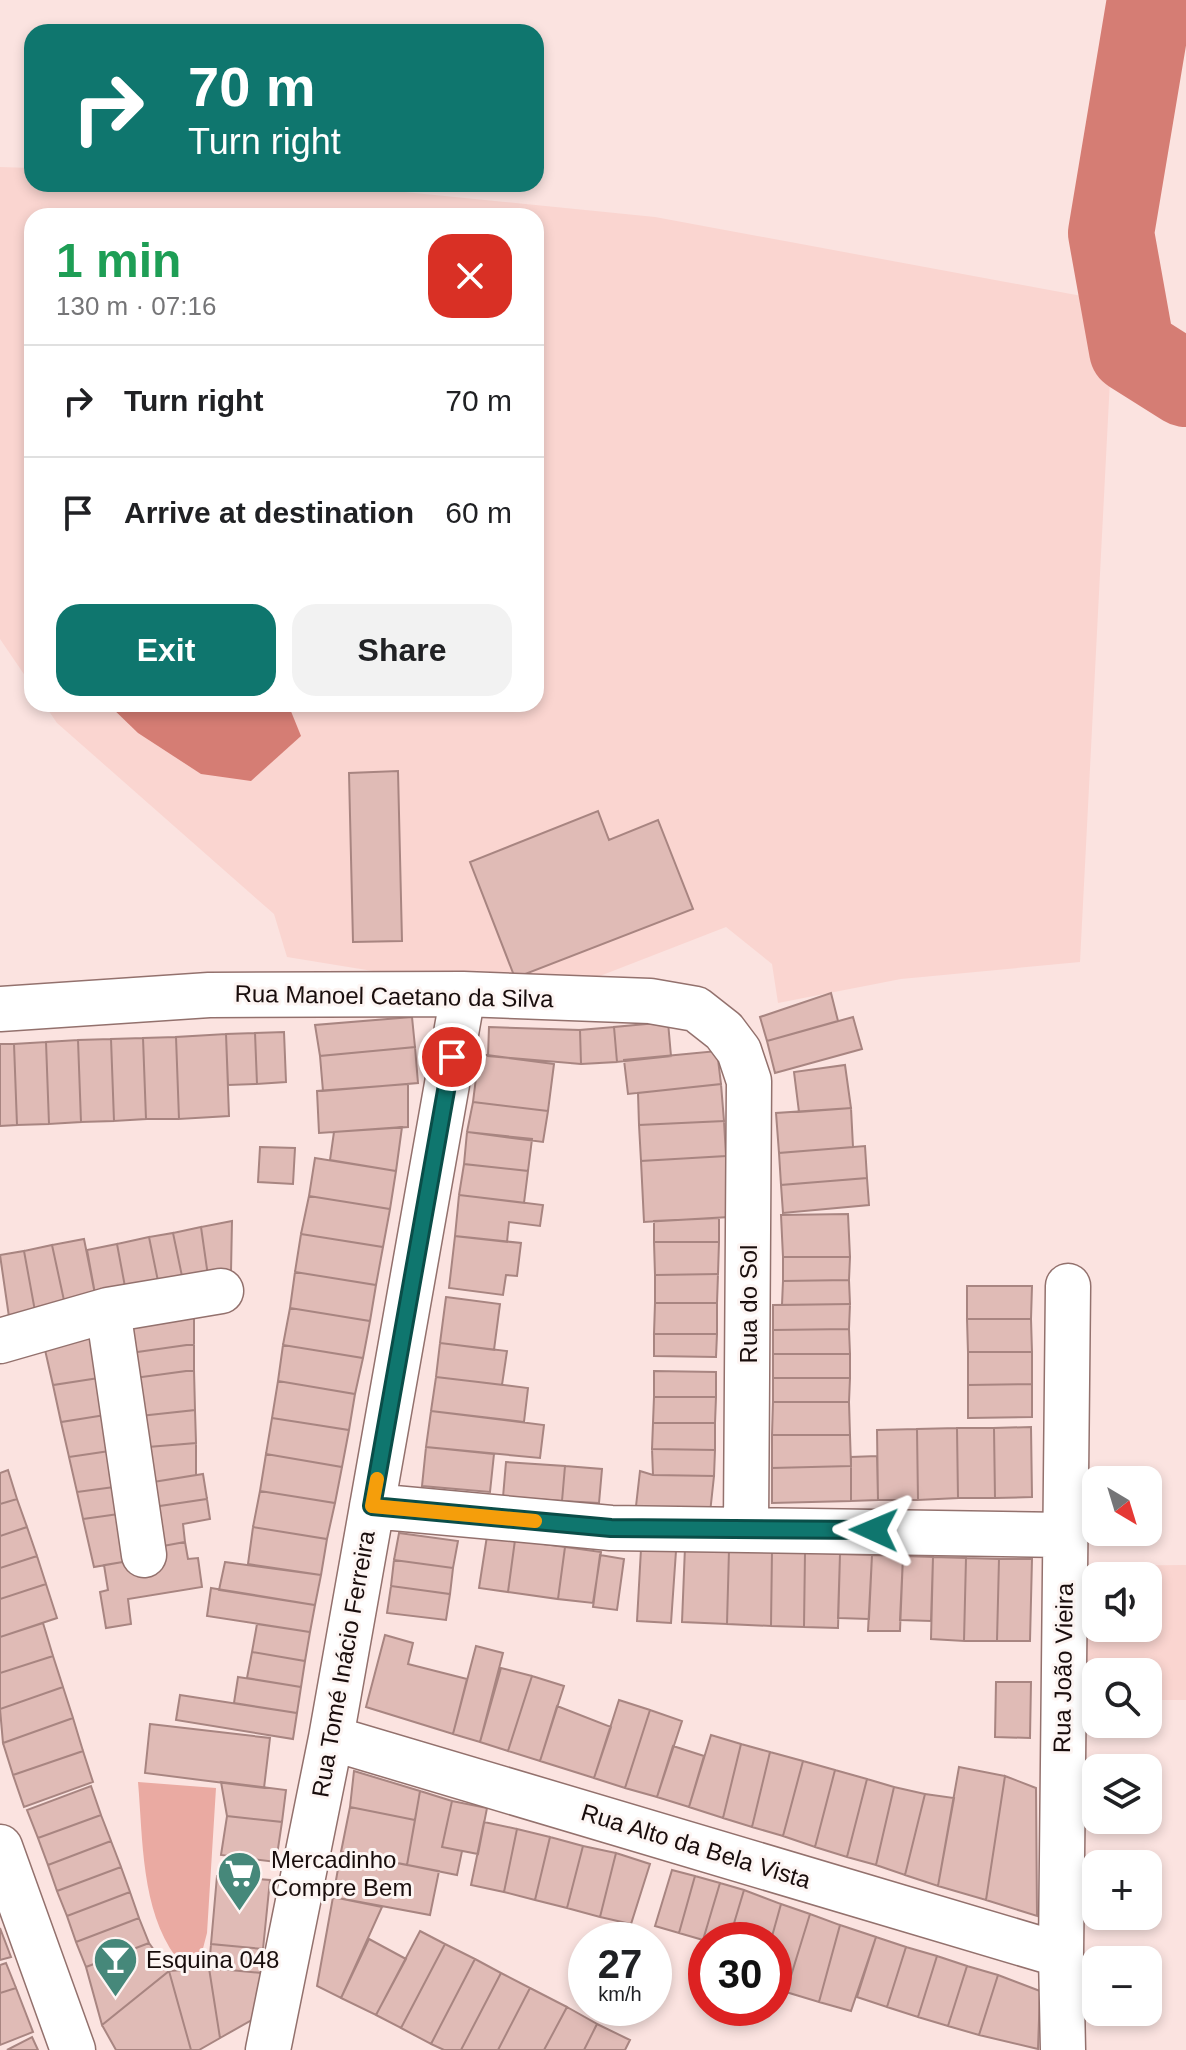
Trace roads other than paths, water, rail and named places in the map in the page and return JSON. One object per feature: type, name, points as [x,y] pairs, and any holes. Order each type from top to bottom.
[{"type":"street","name":"Rua Manoel Caetano da Silva","points":[[0,1009],[209,995],[463,994],[650,1001],[696,1009],[731,1041],[749,1081]]},
{"type":"street","name":"Rua Tomé Inácio Ferreira","points":[[268,2050],[331,1738],[463,994]]},
{"type":"street","name":"Rua do Sol","points":[[746,1527],[749,1081]]},
{"type":"street","name":"Rua João Vieira","points":[[1063,2050],[1061,1955],[1068,1286]]},
{"type":"street","points":[[0,1341],[108,1310],[221,1291]]},
{"type":"street","points":[[108,1310],[144,1555]]},
{"type":"street","points":[[372,1506],[611,1528],[746,1527],[1065,1535]]},
{"type":"street","name":"Rua Alto da Bela Vista","points":[[331,1738],[1061,1955]]},
{"type":"street","points":[[0,1847],[73,2050]]},
{"type":"waterway","points":[[1150,0],[1111,233],[1132,350],[1186,384]]},
{"type":"place","name":"Mercadinho Compre Bem","points":[[240,1912]]},
{"type":"place","name":"Esquina 048","points":[[115,1998]]}]
